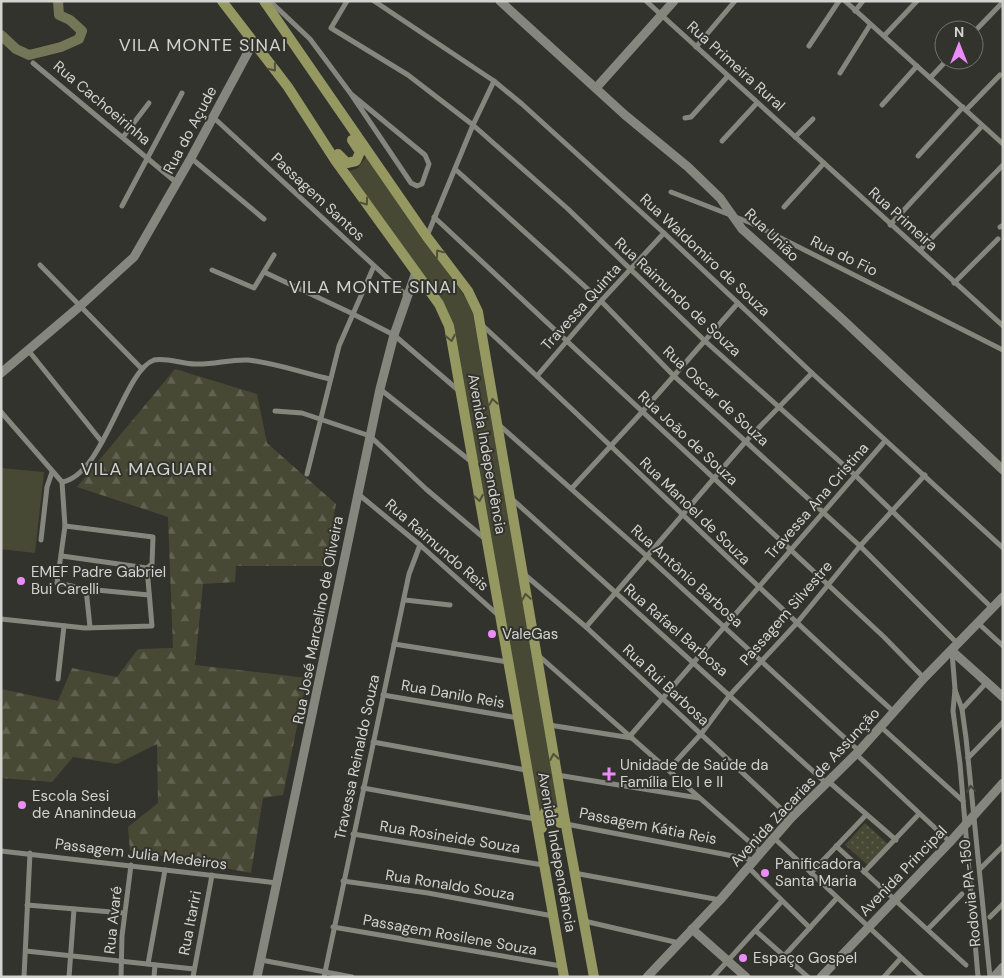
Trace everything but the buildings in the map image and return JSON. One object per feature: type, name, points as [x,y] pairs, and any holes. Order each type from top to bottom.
[{"type":"main road","name":"Avenida Independência","points":[[222,1],[288,88],[335,160],[439,304],[449,326],[564,977]]},
{"type":"main road","name":"Avenida Independência","points":[[271,4],[316,74],[427,237],[468,291],[481,325],[536,654],[594,977]]},
{"type":"main road","points":[[288,88],[298,96],[343,161],[352,163],[356,161],[360,152],[318,86],[316,74]]},
{"type":"main road","points":[[550,900],[551,886],[540,819],[546,811],[553,810],[559,816],[571,875],[577,889]]},
{"type":"street","name":"Rua Raimundo de Souza","points":[[347,1],[332,26],[333,29],[408,75],[473,124],[568,209],[705,340],[856,476],[992,608]]},
{"type":"street","name":"Rua Waldomiro de Souza","points":[[374,1],[494,81],[664,233],[812,374],[1003,548]]},
{"type":"street","name":"Rua União","points":[[500,1],[708,186],[725,203],[742,229],[840,317],[1003,470]]},
{"type":"street","name":"Rua Primeira Rural","points":[[646,1],[787,129]]},
{"type":"street","points":[[596,88],[674,1]]},
{"type":"street","points":[[696,47],[735,1]]},
{"type":"street","points":[[809,46],[839,1]]},
{"type":"street","points":[[845,1],[1003,144]]},
{"type":"street","points":[[855,10],[863,1]]},
{"type":"street","points":[[884,36],[917,1]]},
{"type":"street","points":[[984,22],[1003,2]]},
{"type":"street","points":[[271,4],[310,39],[351,94],[411,183],[417,186],[422,184],[428,164],[425,155],[351,94]]},
{"type":"street","points":[[840,73],[870,25]]},
{"type":"street","name":"Rua do Açude","points":[[1,373],[79,307],[134,257],[253,44]]},
{"type":"street","name":"Rua Cachoeirinha","points":[[33,63],[177,183]]},
{"type":"street","points":[[882,105],[917,66]]},
{"type":"street","points":[[930,78],[938,70]]},
{"type":"street","points":[[918,156],[1000,75]]},
{"type":"street","points":[[685,118],[691,117],[728,76]]},
{"type":"street","points":[[427,237],[473,124],[494,81]]},
{"type":"street","points":[[122,206],[182,93]]},
{"type":"street","points":[[123,137],[148,103]]},
{"type":"street","points":[[722,141],[757,103]]},
{"type":"street","name":"Passagem Santos","points":[[212,117],[406,296]]},
{"type":"street","points":[[795,137],[813,119]]},
{"type":"street","points":[[890,225],[982,126]]},
{"type":"street","name":"Rua Primeira","points":[[787,129],[890,225],[1003,326]]},
{"type":"street","points":[[191,158],[264,219]]},
{"type":"street","points":[[784,207],[824,163]]},
{"type":"street","points":[[920,250],[1003,165]]},
{"type":"street","name":"Rua Oscar de Souza","points":[[455,169],[601,301],[674,376],[860,546],[954,649]]},
{"type":"street","name":"Rua do Fio","points":[[671,192],[751,224],[1003,350]]},
{"type":"street","name":"Rua João de Souza","points":[[434,216],[884,637],[924,678]]},
{"type":"street","name":"Travessa Quinta","points":[[537,376],[601,301],[664,233]]},
{"type":"street","points":[[954,283],[998,239]]},
{"type":"street","points":[[212,270],[254,288],[274,255]]},
{"type":"street","points":[[40,265],[79,307],[142,369]]},
{"type":"street","points":[[308,474],[339,346],[374,266]]},
{"type":"street","points":[[264,272],[352,313],[394,336],[460,392]]},
{"type":"street","name":"Rua José Marcelino de Oliveira","points":[[257,977],[380,389],[406,296],[416,272]]},
{"type":"street","points":[[572,488],[738,303]]},
{"type":"street","name":"Rua Manoel de Souza","points":[[481,325],[537,376],[757,588],[894,712]]},
{"type":"street","points":[[28,350],[102,442]]},
{"type":"street","points":[[62,482],[76,478],[102,442],[142,369],[156,360],[197,365],[246,360],[330,379]]},
{"type":"street","points":[[586,627],[746,441],[779,405],[812,374]]},
{"type":"street","points":[[380,389],[473,464]]},
{"type":"street","points":[[276,411],[302,413],[370,436],[426,489],[487,540]]},
{"type":"street","points":[[1,412],[62,482],[65,526],[62,556],[56,583],[86,589],[149,595]]},
{"type":"street","name":"Rua Antônio Barbosa","points":[[496,422],[724,626],[950,842]]},
{"type":"street","name":"Travessa Ana Cristina","points":[[631,737],[693,661],[886,441]]},
{"type":"street","points":[[41,540],[47,488],[52,472]]},
{"type":"street","name":"Passagem Silvestre","points":[[668,770],[701,734],[730,695],[796,624],[860,546],[924,475]]},
{"type":"street","name":"Rua Raimundo Reis","points":[[357,493],[420,544],[499,616]]},
{"type":"street","name":"Rua Rafael Barbosa","points":[[509,496],[827,782],[896,840]]},
{"type":"street","points":[[62,556],[147,568],[152,564],[153,537],[65,526]]},
{"type":"street","name":"Travessa Reinaldo Souza","points":[[325,974],[333,927],[405,600],[409,574],[420,544]]},
{"type":"street","points":[[1,619],[64,626],[152,626],[147,568]]},
{"type":"street","name":"Rua Rui Barbosa","points":[[522,572],[586,627],[662,700],[791,818]]},
{"type":"street","points":[[86,589],[90,627]]},
{"type":"street","name":"Avenida Zacarias de Assunção","points":[[647,977],[720,900],[791,818],[858,752],[924,678],[1003,597]]},
{"type":"street","points":[[405,600],[450,606]]},
{"type":"street","points":[[978,623],[1003,646]]},
{"type":"street","points":[[58,679],[64,626]]},
{"type":"street","points":[[394,644],[508,662]]},
{"type":"street","points":[[954,649],[1003,697]]},
{"type":"street","name":"Rodovia PA-150","points":[[954,649],[955,689],[953,711],[963,801],[978,977]]},
{"type":"street","points":[[536,654],[762,852]]},
{"type":"street","points":[[962,709],[987,682]]},
{"type":"street","name":"Rodovia PA-150","points":[[955,689],[962,709],[992,977]]},
{"type":"street","name":"Rua Danilo Reis","points":[[383,695],[518,718]]},
{"type":"street","points":[[968,758],[1003,722]]},
{"type":"street","points":[[549,725],[631,737]]},
{"type":"street","points":[[881,727],[963,801]]},
{"type":"street","points":[[373,742],[526,770]]},
{"type":"street","points":[[557,775],[701,798]]},
{"type":"street","name":"Avenida Principal","points":[[821,977],[896,900],[1003,784]]},
{"type":"street","points":[[363,788],[535,819]]},
{"type":"street","points":[[864,872],[919,814]]},
{"type":"street","points":[[812,873],[866,815]]},
{"type":"street","name":"Passagem Kátia Reis","points":[[566,824],[751,864]]},
{"type":"street","name":"Rua Rosineide Souza","points":[[353,834],[543,865]]},
{"type":"street","points":[[774,838],[922,977]]},
{"type":"street","points":[[836,846],[966,965]]},
{"type":"street","points":[[980,869],[1003,846]]},
{"type":"street","name":"Passagem Julia Medeiros","points":[[1,851],[277,883]]},
{"type":"street","points":[[24,977],[30,853]]},
{"type":"street","points":[[751,864],[782,902],[810,928]]},
{"type":"street","name":"Rua Avaré","points":[[120,977],[124,913],[131,865]]},
{"type":"street","points":[[148,964],[165,870]]},
{"type":"street","points":[[574,873],[720,900]]},
{"type":"street","name":"Rua Itariri","points":[[193,977],[212,875]]},
{"type":"street","name":"Rua Ronaldo Souza","points":[[343,881],[428,893],[553,916]]},
{"type":"street","points":[[928,929],[962,894]]},
{"type":"street","points":[[785,955],[837,898]]},
{"type":"street","points":[[713,977],[782,902]]},
{"type":"street","points":[[27,904],[124,913]]},
{"type":"street","points":[[990,917],[1003,904]]},
{"type":"street","points":[[69,977],[74,909]]},
{"type":"street","points":[[583,921],[679,943]]},
{"type":"street","name":"Passagem Rosilene Souza","points":[[333,927],[562,966]]},
{"type":"street","points":[[692,929],[746,977]]},
{"type":"street","points":[[756,931],[808,977]]},
{"type":"street","points":[[26,951],[194,969]]},
{"type":"street","points":[[884,977],[901,958]]},
{"type":"street","points":[[260,960],[325,974],[352,977]]},
{"type":"street","points":[[154,977],[155,965]]},
{"type":"street","points":[[992,977],[1003,967]]},
{"type":"green space","points":[[366,157],[465,297],[473,314],[559,809],[542,809],[537,812],[451,327],[347,172],[358,168]]},
{"type":"green space","points":[[175,369],[257,394],[267,443],[336,504],[325,566],[236,566],[235,582],[203,584],[195,665],[307,678],[283,795],[263,798],[251,873],[130,850],[128,827],[158,803],[157,744],[117,764],[73,757],[52,782],[1,778],[1,689],[58,701],[72,668],[117,677],[138,649],[173,648],[168,517],[77,487]]},
{"type":"green space","points":[[1,468],[44,472],[35,553],[1,549]]},
{"type":"green space","points":[[865,823],[889,845],[870,867],[845,845]]},
{"type":"waterway","points":[[1,35],[16,49],[29,55],[61,47],[79,39],[82,31],[70,20],[59,15],[58,1]]},
{"type":"place","name":"EMEF Padre Gabriel Bui Carelli","points":[[21,581]]},
{"type":"place","name":"ValeGas","points":[[492,634]]},
{"type":"place","name":"Unidade de Saúde da Família Elo I e II","points":[[609,774]]},
{"type":"place","name":"Escola Sesi de Ananindeua","points":[[22,805]]},
{"type":"place","name":"Panificadora Santa Maria","points":[[765,873]]},
{"type":"place","name":"Espaço Gospel","points":[[743,958]]},
{"type":"district","name":"VILA MONTE SINAI","points":[[203,45]]},
{"type":"district","name":"VILA MONTE SINAI","points":[[373,287]]},
{"type":"district","name":"VILA MAGUARI","points":[[147,469]]}]
